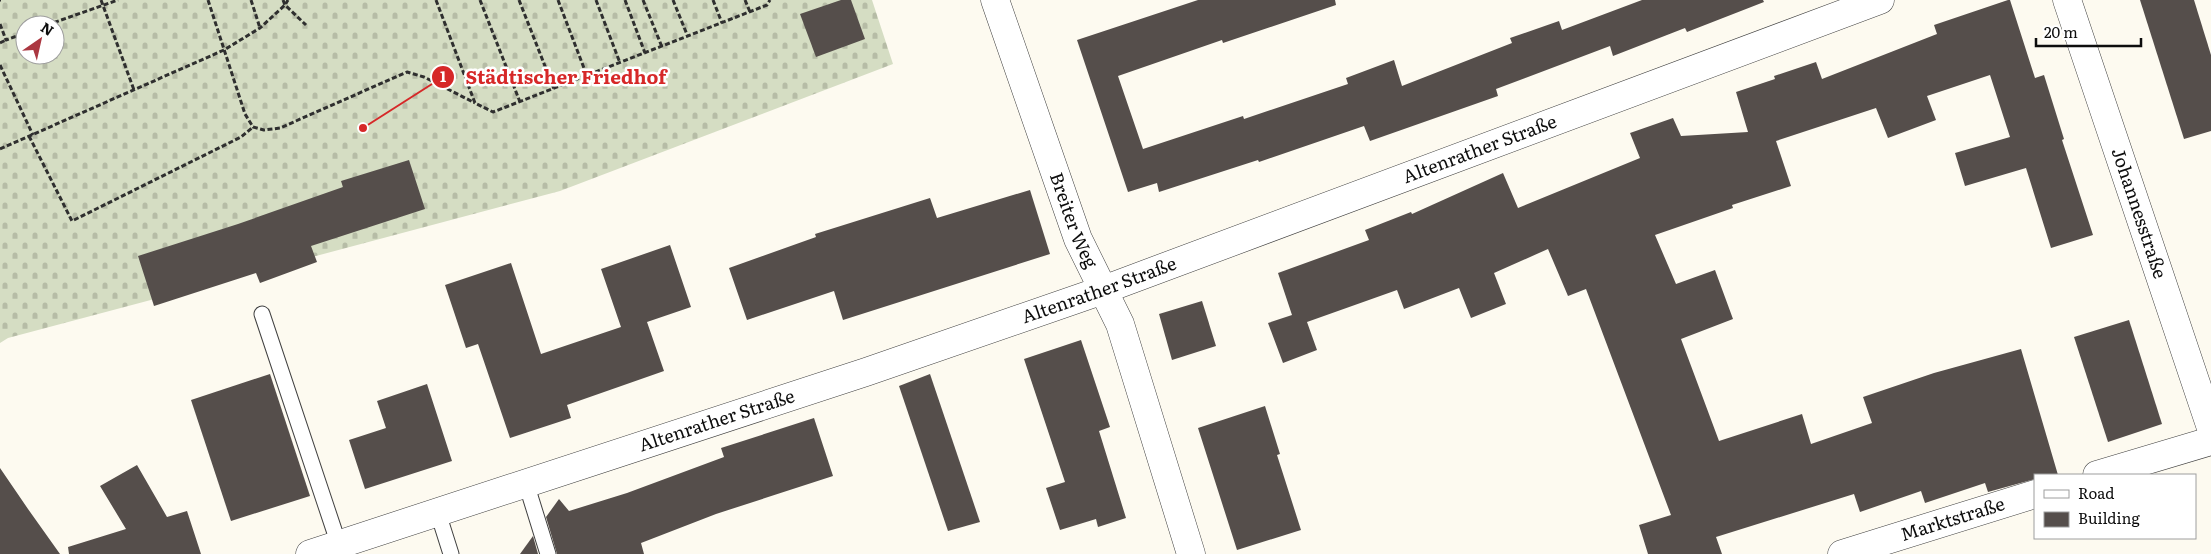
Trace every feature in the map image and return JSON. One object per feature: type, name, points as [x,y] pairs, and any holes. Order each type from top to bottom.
[{"type":"street","name":"Breiter Weg","points":[[995,0],[1078,239],[1120,324],[1191,554]]},
{"type":"street","name":"Altenrather Straße","points":[[310,554],[866,372],[1103,290],[1880,0]]},
{"type":"street","name":"Johannesstraße","points":[[2067,0],[2211,428]]},
{"type":"street","points":[[2099,474],[2211,441]]},
{"type":"street","name":"Marktstraße","points":[[1842,554],[2034,494]]},
{"type":"lane","points":[[262,314],[339,545]]},
{"type":"lane","points":[[526,483],[548,554]]},
{"type":"lane","points":[[438,513],[451,554]]},
{"type":"path","points":[[101,0],[134,90]]},
{"type":"path","points":[[65,19],[118,0]]},
{"type":"path","points":[[208,0],[245,114],[253,127],[264,130],[280,128],[407,72],[424,77],[493,112],[750,12],[767,5],[770,0]]},
{"type":"path","points":[[251,0],[260,28]]},
{"type":"path","points":[[283,0],[285,5],[306,25]]},
{"type":"path","points":[[0,149],[224,50],[260,28],[288,0]]},
{"type":"path","points":[[436,0],[474,102]]},
{"type":"path","points":[[480,0],[520,102]]},
{"type":"path","points":[[519,0],[554,89]]},
{"type":"path","points":[[558,0],[586,76]]},
{"type":"path","points":[[596,0],[620,63]]},
{"type":"path","points":[[625,0],[646,53]]},
{"type":"path","points":[[643,0],[662,47]]},
{"type":"path","points":[[673,0],[688,36]]},
{"type":"path","points":[[713,0],[722,23]]},
{"type":"path","points":[[745,0],[750,12]]},
{"type":"path","points":[[0,24],[6,40]]},
{"type":"path","points":[[0,43],[15,37]]},
{"type":"path","points":[[0,65],[31,136],[72,221],[241,137],[253,127]]},
{"type":"green space","points":[[0,0],[872,0],[893,64],[560,191],[8,338],[0,343]]},
{"type":"building","points":[[841,0],[851,0],[865,39],[816,57],[800,14]]},
{"type":"building","points":[[1198,0],[1335,0],[1336,5],[1223,43],[1222,40],[1118,76],[1143,149],[1243,116],[1244,119],[1348,84],[1346,78],[1394,60],[1402,86],[1512,43],[1510,38],[1559,21],[1562,30],[1642,0],[1763,0],[1764,2],[1687,32],[1685,28],[1613,56],[1610,46],[1496,89],[1498,96],[1370,141],[1364,126],[1259,162],[1258,160],[1159,192],[1157,183],[1128,192],[1077,40]]},
{"type":"building","points":[[2010,0],[2035,78],[2044,75],[2064,139],[2062,140],[2093,235],[2051,248],[2026,168],[1965,186],[1955,153],[2010,137],[1990,75],[1927,96],[1936,120],[1888,138],[1876,108],[1776,141],[1791,186],[1732,205],[1733,208],[1655,235],[1676,284],[1715,270],[1733,319],[1681,339],[1719,441],[1802,414],[1811,444],[1872,423],[1863,397],[1934,373],[2021,349],[2058,474],[2034,474],[2034,479],[1988,492],[1985,483],[1925,503],[1921,491],[1860,512],[1854,494],[1716,537],[1722,554],[1648,554],[1639,525],[1671,515],[1586,289],[1568,296],[1548,249],[1494,273],[1506,304],[1471,318],[1459,288],[1404,309],[1397,290],[1307,322],[1317,350],[1283,363],[1268,323],[1292,315],[1278,273],[1369,240],[1365,230],[1411,212],[1412,214],[1503,173],[1518,208],[1640,158],[1630,133],[1673,118],[1681,136],[1748,132],[1736,92],[1775,79],[1774,76],[1816,62],[1822,79],[1937,34],[1934,25]]},
{"type":"building","points":[[2140,0],[2194,0],[2211,55],[2211,131],[2184,139]]},
{"type":"building","points":[[409,160],[425,209],[311,246],[317,262],[260,283],[256,273],[154,306],[138,256],[238,224],[343,187],[341,181]]},
{"type":"building","points":[[1030,190],[1050,254],[843,320],[834,291],[747,320],[729,268],[816,237],[815,234],[930,198],[937,218]]},
{"type":"building","points":[[670,245],[691,307],[647,322],[664,371],[567,405],[571,418],[510,438],[478,344],[466,348],[445,285],[511,263],[541,354],[621,327],[601,269]]},
{"type":"building","points":[[1202,301],[1216,346],[1172,360],[1159,314]]},
{"type":"building","points":[[2129,320],[2162,424],[2108,442],[2074,337]]},
{"type":"building","points":[[1081,340],[1110,427],[1099,431],[1126,518],[1098,527],[1096,519],[1060,530],[1046,488],[1065,482],[1024,359]]},
{"type":"building","points":[[270,374],[310,496],[231,521],[191,400]]},
{"type":"building","points":[[930,374],[980,522],[948,531],[899,386]]},
{"type":"building","points":[[427,384],[452,461],[365,489],[349,440],[386,428],[377,401]]},
{"type":"building","points":[[1265,406],[1280,454],[1277,455],[1301,530],[1237,550],[1198,428]]},
{"type":"building","points":[[814,418],[833,476],[716,514],[641,543],[644,554],[557,554],[546,517],[559,499],[569,511],[627,493],[724,457],[721,448]]},
{"type":"building","points":[[137,465],[167,517],[187,511],[201,554],[69,554],[68,547],[126,529],[100,486]]},
{"type":"building","points":[[0,468],[28,509],[60,554],[0,554]]},
{"type":"building","points":[[533,536],[538,554],[520,554]]},
{"type":"place","name":"Städtischer Friedhof","points":[[363,128]]}]
